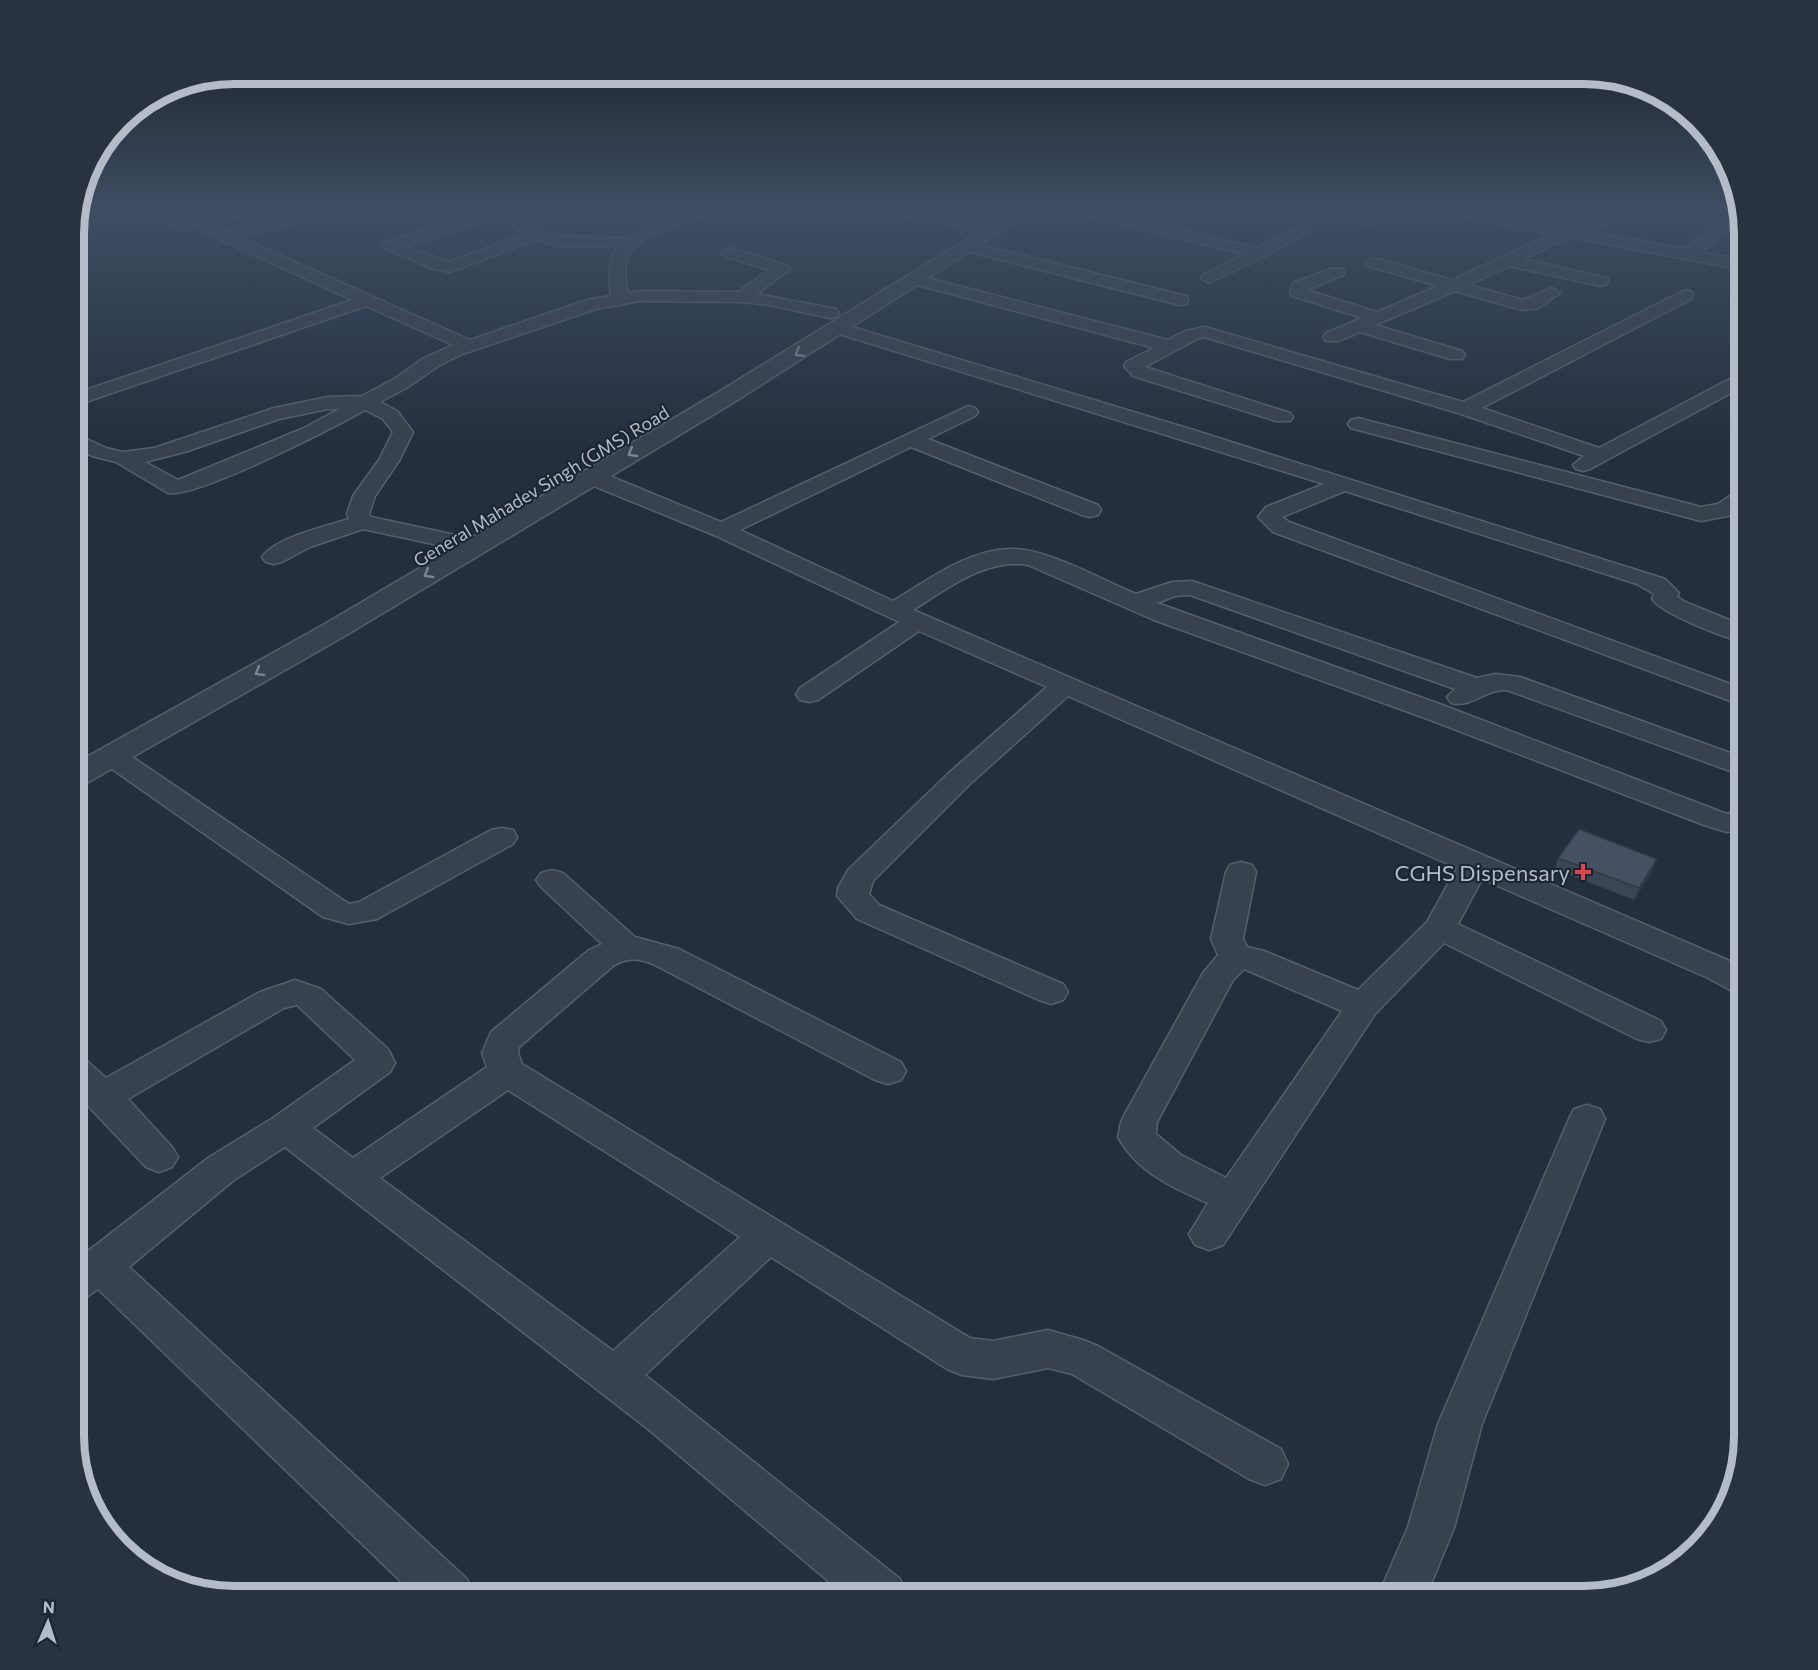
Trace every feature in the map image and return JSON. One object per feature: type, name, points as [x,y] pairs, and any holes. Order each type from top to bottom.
[{"type":"street","points":[[341,288],[469,346]]},
{"type":"street","points":[[619,288],[620,298]]},
{"type":"street","points":[[742,297],[753,288]]},
{"type":"street","name":"General Mahadev Singh (GMS) Road","points":[[175,695],[452,541],[889,288]]},
{"type":"street","points":[[84,771],[333,631],[592,477],[835,321],[900,288]]},
{"type":"street","points":[[947,288],[1169,345]]},
{"type":"street","points":[[1141,288],[1180,300]]},
{"type":"street","points":[[1299,288],[1298,292],[1379,318]]},
{"type":"street","points":[[1332,337],[1449,288]]},
{"type":"street","points":[[1460,288],[1522,305],[1532,304],[1552,293]]},
{"type":"street","points":[[1465,409],[1685,295]]},
{"type":"street","points":[[84,444],[99,452],[123,458],[176,488],[311,432],[402,383],[431,362],[469,346],[573,310],[620,298],[742,297],[770,300],[1645,579],[1664,588],[1667,593],[1664,598],[1676,608],[1734,631]]},
{"type":"street","points":[[84,396],[368,300]]},
{"type":"street","points":[[1359,326],[1456,355]]},
{"type":"street","points":[[1283,417],[1140,372],[1133,366],[1169,345],[1197,333],[1214,334],[1465,409],[1600,455]]},
{"type":"street","points":[[84,382],[101,390]]},
{"type":"street","points":[[1561,477],[1734,384]]},
{"type":"street","points":[[123,458],[181,447],[274,414],[328,403],[364,402],[390,415],[403,432],[389,460],[364,496],[358,514],[362,522]]},
{"type":"street","points":[[722,530],[968,412]]},
{"type":"street","points":[[1358,424],[1701,514],[1725,510],[1734,504]]},
{"type":"street","points":[[912,440],[1090,510]]},
{"type":"street","points":[[592,477],[722,530],[905,616],[1476,862],[1734,978]]},
{"type":"street","points":[[1344,484],[1274,512],[1269,517],[1281,527],[1734,694]]},
{"type":"street","points":[[274,557],[302,542],[362,522],[452,541]]},
{"type":"street","points":[[809,694],[905,616],[978,563],[1015,556],[1034,559],[1135,603],[1435,712],[1714,819],[1728,823],[1734,822]]},
{"type":"street","points":[[1135,603],[1172,588],[1192,588],[1476,687]]},
{"type":"street","points":[[1435,712],[1476,687],[1494,681],[1511,683],[1734,763]]},
{"type":"street","points":[[1051,992],[868,912],[853,896],[859,877],[960,778],[1065,685]]},
{"type":"street","points":[[112,756],[334,910],[349,914],[366,912],[393,899],[502,837]]},
{"type":"street","points":[[1209,1234],[1363,1006],[1440,928],[1476,862]]},
{"type":"street","points":[[1236,957],[1227,939],[1241,872]]},
{"type":"street","points":[[552,880],[626,947]]},
{"type":"street","points":[[1440,928],[1649,1030]]},
{"type":"street","points":[[888,1071],[648,948],[626,947],[612,951],[601,958],[503,1041],[500,1053],[507,1072],[770,1234],[962,1356],[993,1360],[1048,1349],[1083,1359],[1265,1464]]},
{"type":"street","points":[[1236,957],[1252,959],[1363,1006]]},
{"type":"street","points":[[1232,1197],[1179,1173],[1146,1150],[1137,1137],[1139,1122],[1220,973],[1236,957]]},
{"type":"street","points":[[103,1096],[272,1000],[295,992],[309,997],[375,1058],[376,1063],[285,1128],[221,1169],[87,1275],[439,1586]]},
{"type":"street","points":[[351,1178],[507,1072]]},
{"type":"street","points":[[84,1079],[103,1096],[159,1157]]},
{"type":"street","points":[[1406,1586],[1431,1528],[1460,1424],[1587,1119]]},
{"type":"street","points":[[285,1128],[664,1415],[871,1586]]},
{"type":"street","points":[[614,1377],[770,1234]]},
{"type":"building","points":[[1579,829],[1657,859],[1639,888],[1558,858]]},
{"type":"place","name":"CGHS Dispensary","points":[[1583,872]]}]
